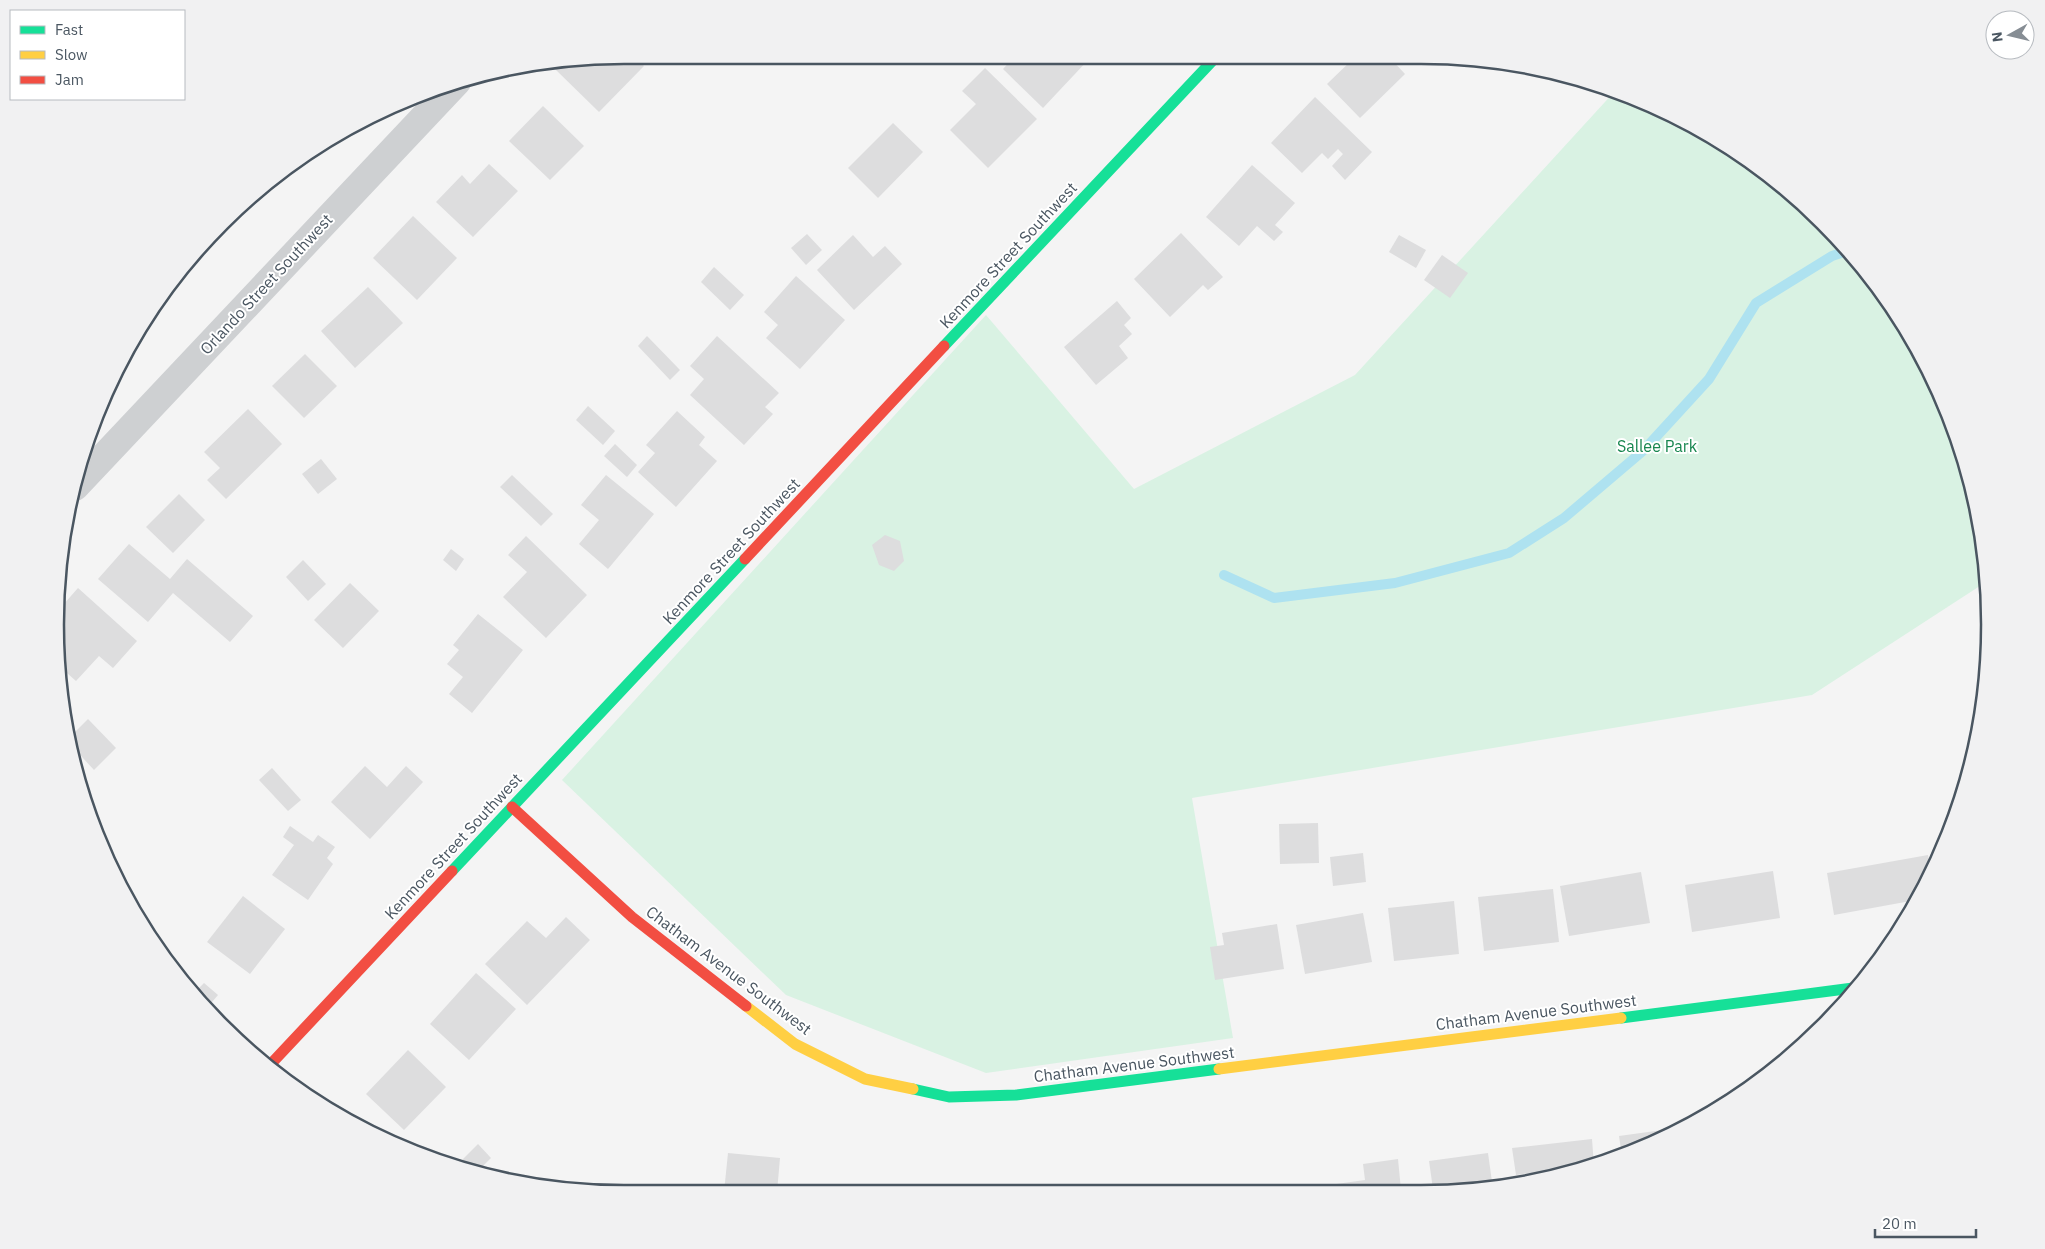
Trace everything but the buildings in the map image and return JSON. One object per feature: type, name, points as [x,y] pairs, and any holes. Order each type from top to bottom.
[{"type":"street","name":"Kenmore Street Southwest","points":[[274,1061],[1209,64]]},
{"type":"street","name":"Orlando Street Southwest","points":[[84,477],[446,93]]},
{"type":"street","name":"Chatham Avenue Southwest","points":[[512,807],[632,917],[795,1044],[865,1080],[949,1097],[1026,1094],[1846,989]]},
{"type":"green space","name":"Sallee Park","points":[[1610,97],[1635,106],[1669,122],[1732,158],[1790,203],[1817,228],[1865,283],[1887,313],[1906,344],[1939,410],[1962,479],[1976,551],[1980,586],[1812,695],[1192,798],[1233,1038],[986,1073],[786,995],[562,780],[986,315],[1134,489],[1355,375]]},
{"type":"waterway","points":[[1224,575],[1274,598],[1395,583],[1509,553],[1564,518],[1644,450],[1709,379],[1756,303],[1832,256],[1840,253]]},
{"type":"traffic: fast","points":[[944,346],[1209,64]]},
{"type":"traffic: fast","points":[[452,871],[745,559]]},
{"type":"traffic: fast","points":[[1621,1018],[1846,989]]},
{"type":"traffic: fast","points":[[913,1089],[949,1097],[1016,1095],[1219,1069]]},
{"type":"traffic: slow","points":[[746,1006],[795,1044],[865,1079],[913,1089]]},
{"type":"traffic: slow","points":[[1219,1069],[1621,1018]]},
{"type":"traffic: jam","points":[[745,559],[944,346]]},
{"type":"traffic: jam","points":[[512,807],[632,917],[746,1006]]},
{"type":"traffic: jam","points":[[274,1061],[452,871]]}]
